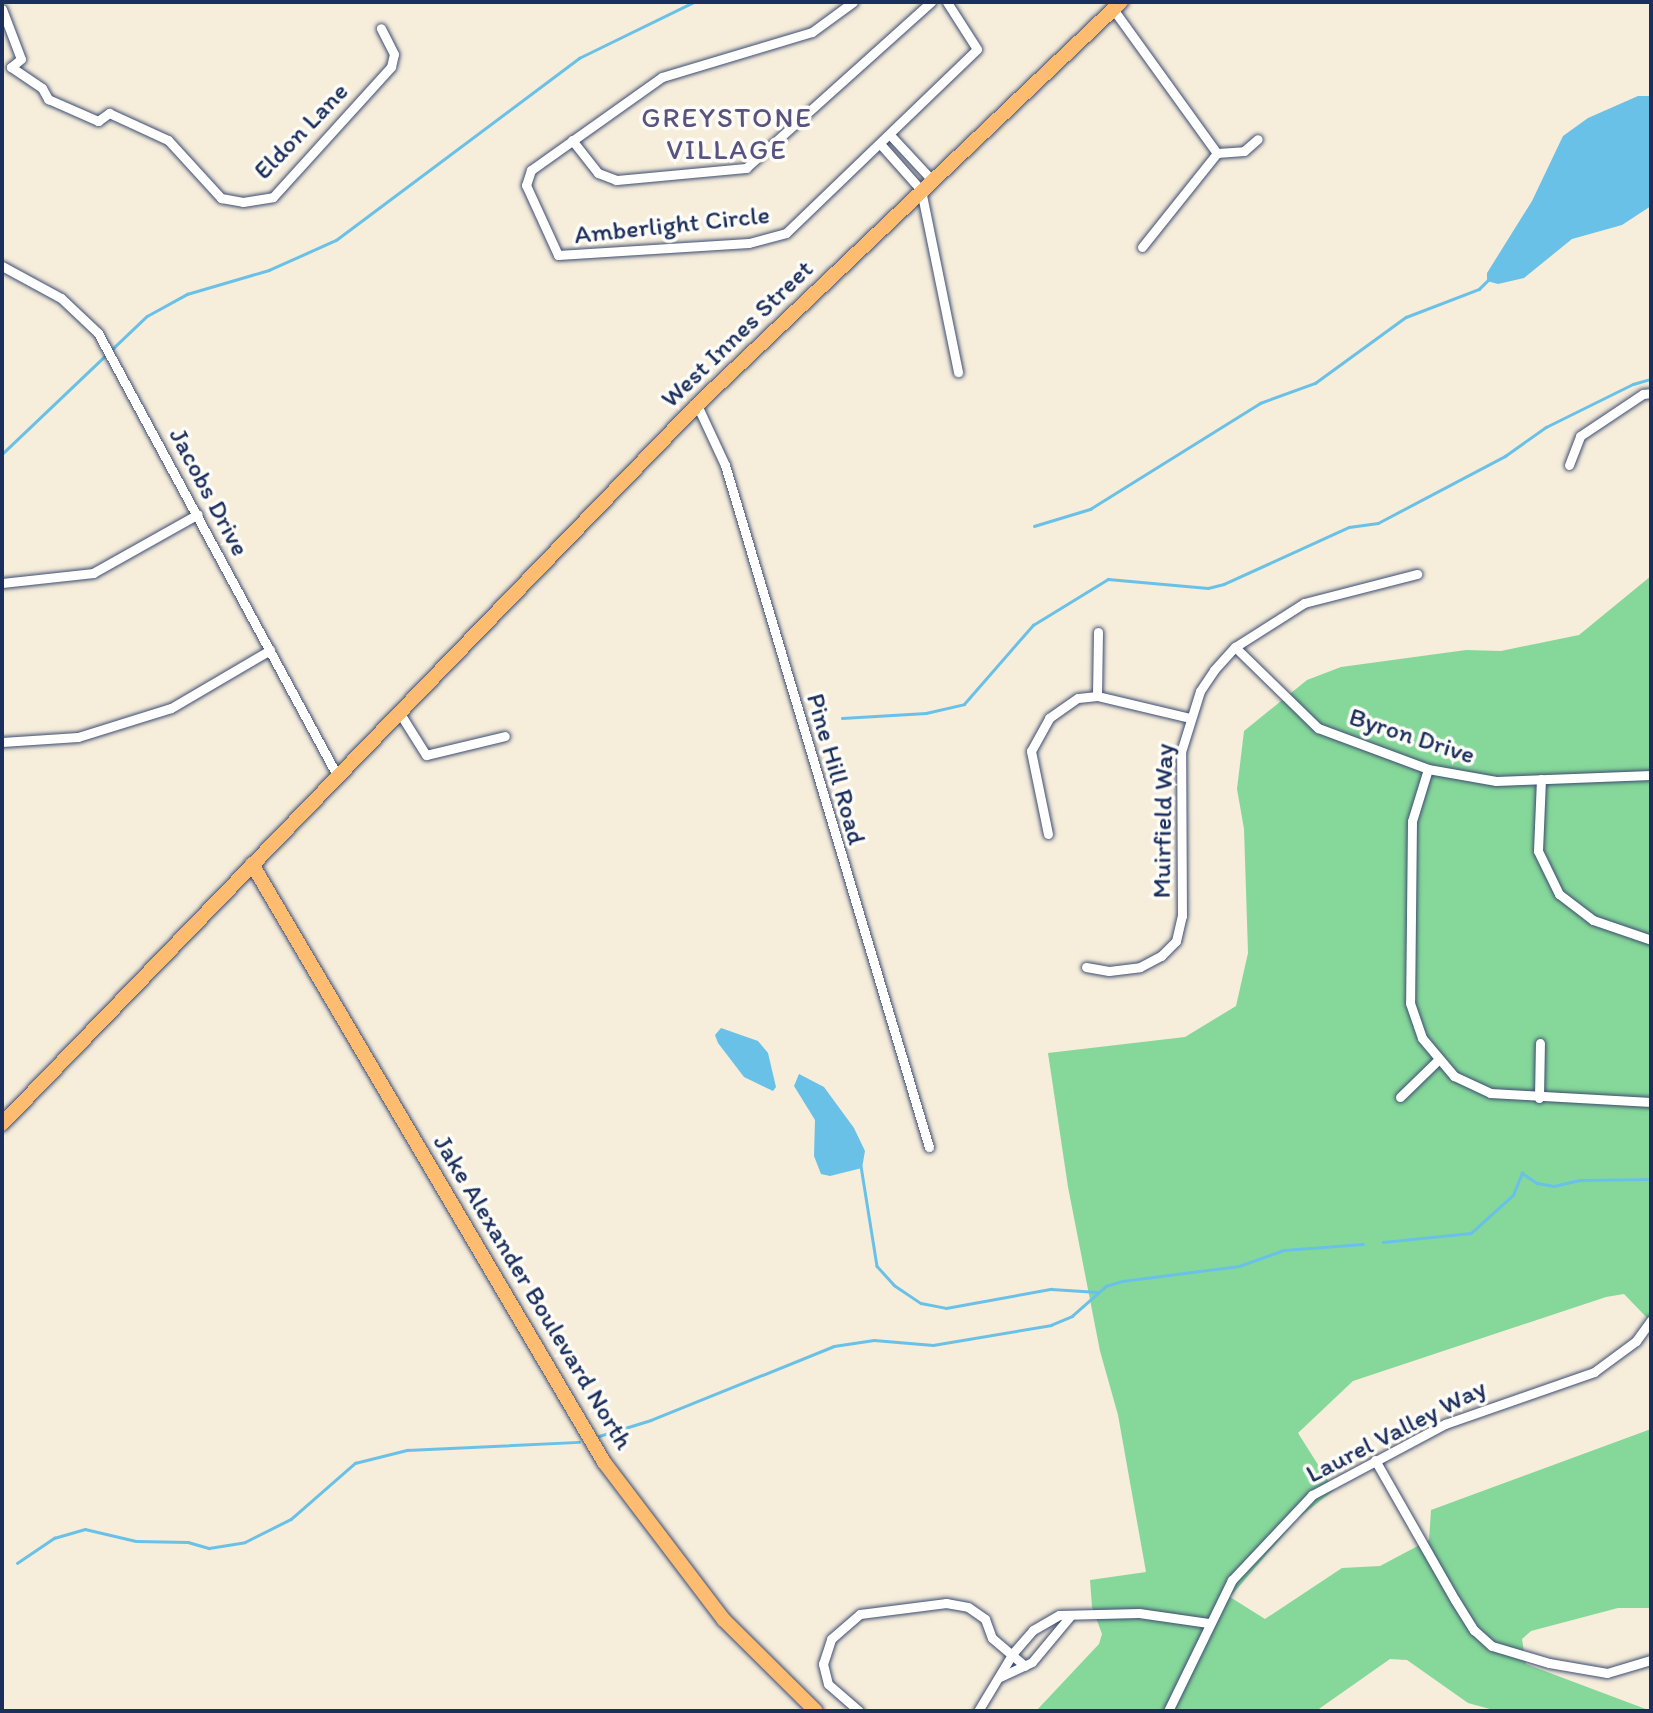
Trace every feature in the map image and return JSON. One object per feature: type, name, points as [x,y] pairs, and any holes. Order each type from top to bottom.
[{"type":"main road","name":"West Innes Street","points":[[2,1124],[697,405],[926,184],[1117,6]]},
{"type":"main road","name":"Jake Alexander Boulevard North","points":[[252,864],[604,1462],[724,1620],[816,1711]]},
{"type":"street","name":"Amberlight Circle","points":[[853,2],[812,32],[662,77],[530,170],[526,179],[553,248],[563,258],[778,238],[793,229],[881,146],[977,49],[947,2]]},
{"type":"street","points":[[572,140],[598,173],[616,180],[746,168],[932,2]]},
{"type":"street","points":[[1117,6],[1217,153]]},
{"type":"street","name":"Eldon Lane","points":[[2,9],[21,59],[11,67],[42,88],[48,99],[98,121],[109,113],[168,140],[221,198],[243,202],[273,197],[391,67],[394,54],[381,28]]},
{"type":"street","points":[[891,136],[926,184],[958,372]]},
{"type":"street","points":[[1142,247],[1217,153],[1244,151],[1258,139]]},
{"type":"street","points":[[881,146],[926,184]]},
{"type":"street","name":"Jacobs Drive","points":[[2,265],[61,298],[98,333],[338,777]]},
{"type":"street","points":[[1569,465],[1580,436],[1643,394],[1651,393]]},
{"type":"street","name":"Pine Hill Road","points":[[697,405],[712,430],[729,478],[929,1147]]},
{"type":"street","points":[[2,583],[93,573],[198,514]]},
{"type":"street","name":"Muirfield Way","points":[[1086,967],[1108,971],[1140,967],[1161,956],[1176,941],[1182,916],[1181,752],[1200,691],[1235,647],[1304,603],[1417,574]]},
{"type":"street","points":[[1097,632],[1097,696]]},
{"type":"street","name":"Byron Drive","points":[[1235,647],[1318,727],[1428,769],[1496,782],[1651,775]]},
{"type":"street","points":[[2,742],[78,737],[171,708],[270,650]]},
{"type":"street","points":[[1048,834],[1031,751],[1049,718],[1078,698],[1097,696],[1190,718]]},
{"type":"street","points":[[399,712],[426,755],[505,736]]},
{"type":"street","points":[[1428,769],[1412,821],[1410,1003],[1422,1038],[1437,1060],[1474,1088],[1539,1098],[1651,1102]]},
{"type":"street","points":[[1541,779],[1538,851],[1559,894],[1593,920],[1651,940]]},
{"type":"street","points":[[1539,1098],[1540,1043]]},
{"type":"street","points":[[1400,1097],[1437,1060]]},
{"type":"street","name":"Laurel Valley Way","points":[[1168,1711],[1208,1623],[1232,1580],[1311,1495],[1375,1460],[1498,1402],[1549,1391],[1594,1372],[1636,1341],[1651,1320]]},
{"type":"street","points":[[1375,1460],[1455,1600],[1474,1630],[1492,1646],[1549,1663],[1607,1673],[1651,1660]]},
{"type":"street","points":[[859,1711],[828,1684],[823,1664],[831,1639],[860,1614],[946,1603],[968,1608],[985,1619],[992,1638],[1013,1653],[1025,1666]]},
{"type":"street","points":[[978,1711],[1013,1653],[1045,1621],[1071,1615],[1139,1613],[1208,1623]]},
{"type":"street","points":[[1000,1677],[1025,1666],[1050,1644],[1071,1615]]},
{"type":"green space","points":[[1651,576],[1651,1322],[1624,1294],[1606,1297],[1353,1381],[1298,1433],[1334,1490],[1297,1519],[1230,1597],[1265,1619],[1342,1568],[1380,1566],[1429,1540],[1431,1510],[1651,1429],[1651,1608],[1618,1608],[1531,1631],[1522,1639],[1526,1664],[1651,1711],[1497,1711],[1468,1703],[1407,1660],[1390,1659],[1316,1711],[1036,1711],[1099,1644],[1102,1634],[1092,1607],[1090,1580],[1146,1572],[1118,1415],[1100,1351],[1068,1187],[1048,1053],[1185,1037],[1236,1006],[1248,953],[1244,829],[1237,789],[1244,731],[1307,680],[1341,667],[1466,650],[1501,651],[1579,635]]},
{"type":"water","points":[[1638,96],[1651,96],[1651,206],[1622,225],[1572,239],[1524,278],[1498,284],[1487,281],[1487,273],[1532,201],[1563,136],[1588,118]]},
{"type":"water","points":[[721,1028],[758,1041],[768,1053],[776,1087],[773,1091],[744,1077],[718,1043],[715,1035]]},
{"type":"water","points":[[799,1074],[824,1087],[854,1128],[865,1151],[862,1168],[830,1176],[821,1174],[814,1156],[815,1120],[794,1086]]},
{"type":"waterway","points":[[2,454],[147,316],[187,294],[269,270],[336,240],[579,58],[694,2]]},
{"type":"waterway","points":[[1034,526],[1090,509],[1260,403],[1315,383],[1406,317],[1479,289],[1488,280]]},
{"type":"waterway","points":[[842,718],[926,713],[964,704],[1033,625],[1108,579],[1208,588],[1224,584],[1349,527],[1378,523],[1505,456],[1546,427],[1633,384],[1651,379]]},
{"type":"waterway","points":[[861,1166],[877,1266],[894,1285],[921,1303],[946,1308],[1051,1289],[1098,1292]]},
{"type":"waterway","points":[[1383,1242],[1471,1233],[1513,1195],[1522,1173],[1537,1183],[1554,1186],[1580,1180],[1651,1179]]},
{"type":"waterway","points":[[599,1436],[651,1420],[834,1346],[874,1340],[933,1345],[1051,1325],[1072,1316],[1106,1286],[1122,1281],[1239,1266],[1284,1250],[1363,1244]]},
{"type":"waterway","points":[[17,1563],[54,1538],[85,1529],[136,1541],[188,1542],[209,1548],[245,1542],[291,1519],[355,1463],[407,1450],[579,1442]]},
{"type":"district","name":"GREYSTONE VILLAGE","points":[[727,133]]}]
